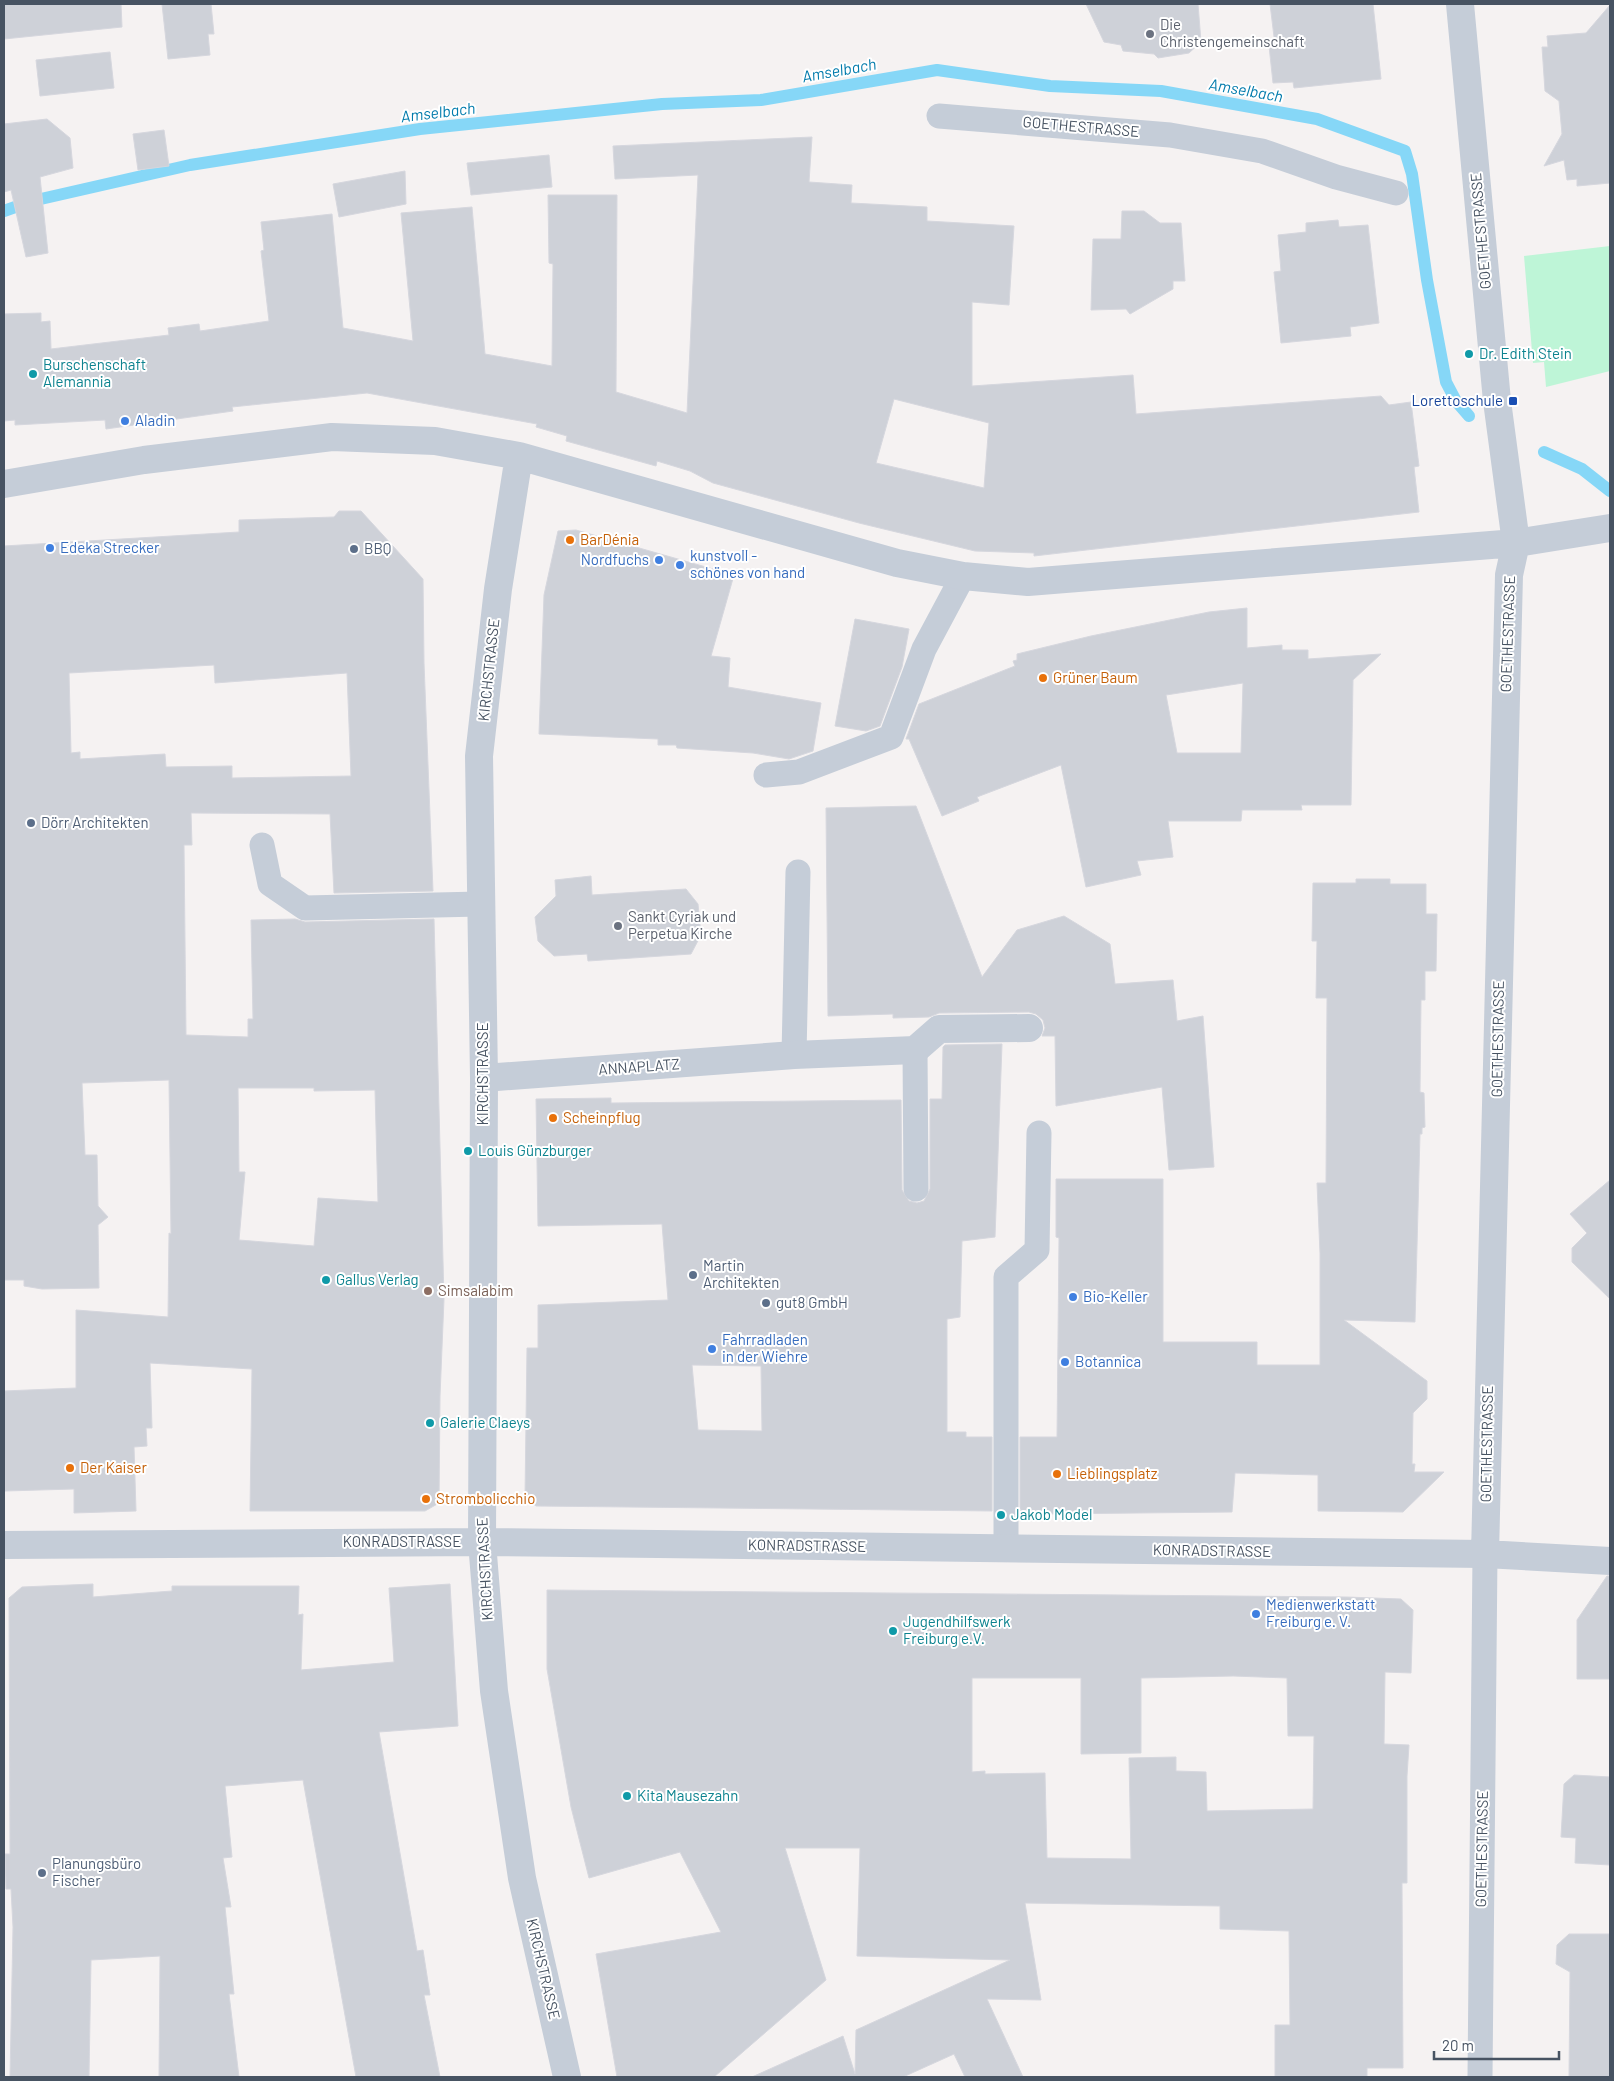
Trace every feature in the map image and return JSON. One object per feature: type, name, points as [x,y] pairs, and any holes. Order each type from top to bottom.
[{"type":"street","name":"GOETHESTRASSE","points":[[1460,4],[1497,401],[1516,543],[1509,575],[1485,1554]]},
{"type":"street","points":[[4,484],[144,460],[332,438],[435,442],[519,456],[897,563],[963,576],[1028,582],[1516,543],[1610,528]]},
{"type":"street","name":"KIRCHSTRASSE","points":[[519,456],[498,589],[479,756],[484,1078],[482,1542],[494,1691],[519,1858],[567,2077]]},
{"type":"street","points":[[915,1050],[939,1029],[1029,1028]]},
{"type":"street","name":"ANNAPLATZ","points":[[484,1078],[794,1055],[915,1050]]},
{"type":"street","name":"KONRADSTRASSE","points":[[4,1545],[482,1542],[1485,1554],[1610,1561]]},
{"type":"lane","name":"GOETHESTRASSE","points":[[939,116],[1179,137],[1262,151],[1336,177],[1396,193]]},
{"type":"lane","points":[[766,775],[799,772],[891,737],[924,649],[963,576]]},
{"type":"lane","points":[[262,845],[270,884],[305,908],[480,904]]},
{"type":"lane","points":[[794,1055],[798,872]]},
{"type":"lane","points":[[915,1050],[916,1189]]},
{"type":"lane","points":[[1006,1548],[1006,1278],[1037,1250],[1039,1133]]},
{"type":"lane","name":"GOETHESTRASSE","points":[[1480,2077],[1485,1554]]},
{"type":"green space","points":[[1610,246],[1610,371],[1546,387],[1544,362],[1533,363],[1524,256]]},
{"type":"building","points":[[4,4],[121,4],[122,27],[4,39]]},
{"type":"building","points":[[162,4],[211,4],[214,34],[208,34],[210,55],[168,59]]},
{"type":"building","name":"Die Christengemeinschaft","points":[[1086,4],[1198,4],[1201,42],[1189,53],[1158,58],[1154,54],[1123,51],[1121,45],[1104,42]]},
{"type":"building","points":[[1270,4],[1373,4],[1381,79],[1294,88],[1293,82],[1273,83],[1269,46],[1275,45]]},
{"type":"building","points":[[1610,5],[1610,183],[1577,186],[1577,179],[1567,180],[1564,160],[1544,166],[1562,134],[1559,101],[1545,91],[1542,47],[1548,47],[1547,36],[1586,33]]},
{"type":"building","points":[[110,52],[114,88],[40,96],[36,60]]},
{"type":"building","points":[[47,119],[70,138],[73,168],[40,177],[48,253],[26,257],[11,190],[4,192],[4,124]]},
{"type":"building","points":[[164,130],[169,166],[138,170],[133,134]]},
{"type":"building","points":[[812,137],[809,182],[852,185],[851,203],[927,207],[927,221],[1014,226],[1009,305],[972,302],[972,386],[1133,375],[1136,414],[1381,396],[1389,405],[1411,402],[1419,466],[1414,467],[1419,512],[1034,556],[1034,553],[975,551],[859,523],[713,483],[690,471],[657,461],[656,466],[566,441],[567,436],[536,427],[537,424],[367,393],[232,407],[233,411],[106,429],[105,420],[15,425],[15,420],[4,421],[4,314],[41,313],[41,322],[50,321],[51,349],[169,335],[168,328],[199,324],[200,331],[269,321],[261,251],[264,250],[261,222],[332,214],[343,328],[413,341],[401,213],[472,207],[485,354],[552,366],[553,264],[549,263],[548,195],[617,195],[616,392],[687,413],[698,175],[615,179],[613,146]],"holes":[[[894,399],[989,423],[984,488],[876,463]]]},
{"type":"building","points":[[549,155],[552,187],[471,195],[467,163]]},
{"type":"building","points":[[405,171],[406,204],[339,217],[333,184]]},
{"type":"building","points":[[1122,211],[1144,211],[1160,223],[1181,223],[1185,281],[1173,281],[1173,289],[1130,314],[1126,309],[1091,310],[1093,239],[1121,239]]},
{"type":"building","points":[[1338,220],[1339,227],[1368,225],[1379,323],[1350,327],[1351,336],[1281,343],[1274,272],[1281,271],[1278,235],[1306,232],[1306,223]]},
{"type":"building","points":[[339,511],[361,511],[423,579],[424,663],[433,891],[334,893],[330,814],[191,813],[192,845],[184,845],[186,1035],[248,1037],[248,1019],[253,1019],[251,920],[295,919],[305,922],[434,919],[444,1299],[440,1396],[439,1503],[425,1511],[250,1511],[252,1369],[150,1363],[152,1428],[146,1428],[147,1446],[134,1447],[136,1511],[74,1513],[74,1489],[5,1491],[4,1391],[76,1388],[76,1310],[168,1317],[169,1233],[171,1234],[169,1080],[82,1083],[85,1155],[97,1155],[98,1206],[108,1217],[98,1225],[99,1288],[42,1289],[24,1286],[24,1280],[4,1280],[4,546],[239,532],[239,520],[334,517]],"holes":[[[214,665],[215,683],[347,673],[351,776],[232,778],[232,766],[166,767],[165,754],[80,759],[80,752],[71,753],[69,673]],[[238,1088],[314,1088],[314,1091],[375,1090],[378,1202],[318,1198],[314,1246],[239,1240],[245,1172],[239,1172]]]},
{"type":"building","points":[[576,530],[734,575],[711,656],[730,658],[728,687],[821,703],[813,751],[789,759],[753,753],[677,748],[676,745],[658,745],[658,739],[539,734],[544,595],[558,531]]},
{"type":"building","points":[[1247,608],[1247,648],[1282,645],[1282,650],[1308,650],[1308,659],[1381,654],[1353,680],[1351,805],[1301,805],[1302,810],[1242,810],[1241,821],[1168,821],[1173,857],[1137,861],[1141,875],[1086,887],[1061,765],[977,797],[979,801],[942,816],[909,739],[906,739],[919,704],[1015,666],[1013,661],[1017,660],[1017,654],[1091,636],[1209,612]],"holes":[[[1243,683],[1241,753],[1177,753],[1166,695]]]},
{"type":"building","points":[[855,619],[909,629],[902,667],[880,726],[866,731],[835,726]]},
{"type":"building","points":[[916,806],[982,977],[1017,930],[1064,916],[1110,944],[1115,984],[1173,980],[1177,1021],[1203,1016],[1214,1167],[1169,1170],[1162,1087],[1056,1106],[1055,1036],[1042,1036],[1045,1028],[1043,1020],[1036,1014],[1029,1012],[939,1013],[929,1017],[893,1018],[893,1014],[828,1016],[826,808]]},
{"type":"building","name":"Sankt Cyriak und Perpetua Kirche","points":[[591,876],[592,895],[686,889],[698,904],[701,935],[691,954],[588,961],[587,954],[554,956],[538,941],[535,917],[556,896],[555,880]]},
{"type":"building","points":[[1356,879],[1390,879],[1390,884],[1426,884],[1426,914],[1437,914],[1436,971],[1425,971],[1425,1000],[1421,1000],[1420,1092],[1424,1093],[1425,1127],[1422,1128],[1422,1134],[1420,1134],[1415,1322],[1344,1320],[1427,1381],[1427,1399],[1413,1413],[1412,1464],[1415,1464],[1414,1472],[1444,1472],[1403,1512],[1318,1511],[1318,1475],[1235,1473],[1232,1512],[1043,1514],[1042,1511],[1020,1511],[1020,1437],[1057,1437],[1059,1238],[1056,1237],[1056,1179],[1163,1179],[1163,1342],[1257,1342],[1257,1365],[1320,1365],[1320,1253],[1317,1183],[1326,1183],[1327,998],[1316,998],[1317,941],[1312,941],[1313,883],[1356,883]]},
{"type":"building","points":[[1002,1044],[995,1237],[962,1241],[960,1317],[947,1319],[947,1432],[966,1432],[966,1437],[992,1437],[992,1511],[536,1506],[525,1497],[527,1348],[538,1348],[538,1305],[668,1300],[662,1224],[538,1226],[536,1099],[611,1098],[611,1103],[901,1100],[902,1190],[909,1201],[917,1203],[924,1201],[930,1189],[930,1099],[942,1099],[943,1047],[945,1045]],"holes":[[[692,1365],[761,1366],[762,1431],[698,1430]]]},
{"type":"building","points":[[1610,1180],[1610,1299],[1572,1262],[1572,1248],[1587,1233],[1570,1214]]},
{"type":"building","points":[[1607,1576],[1610,1576],[1610,1679],[1577,1679],[1577,1620]]},
{"type":"building","points":[[93,1584],[93,1597],[172,1591],[172,1586],[299,1586],[298,1615],[303,1614],[301,1670],[394,1662],[389,1588],[450,1584],[458,1726],[379,1732],[417,1951],[423,1950],[430,1995],[424,1995],[440,2077],[356,2077],[303,1780],[225,1786],[232,1857],[223,1858],[231,1907],[225,1907],[234,1994],[229,1994],[239,2077],[159,2077],[160,1956],[91,1960],[89,2077],[10,2077],[13,1927],[11,1889],[6,1889],[5,1854],[10,1854],[9,1598],[22,1587]]},
{"type":"building","points":[[547,1590],[1401,1599],[1413,1610],[1411,1673],[1385,1672],[1384,1744],[1409,1745],[1407,1776],[1407,1883],[1402,1883],[1403,2068],[1367,2068],[1367,2077],[1275,2076],[1275,2025],[1290,2025],[1289,1931],[1220,1929],[1220,1906],[1025,1903],[1041,2000],[987,1999],[1023,2077],[965,2077],[954,2054],[903,2077],[752,2077],[843,2036],[855,2074],[856,2030],[1010,1960],[857,1956],[860,1848],[785,1848],[826,1980],[714,2077],[617,2077],[596,1954],[721,1932],[680,1852],[589,1878],[571,1807],[547,1669]],"holes":[[[1233,1676],[1287,1678],[1288,1736],[1314,1736],[1313,1809],[1207,1811],[1206,1772],[1176,1771],[1176,1757],[1129,1758],[1131,1859],[1047,1858],[1045,1773],[985,1774],[985,1771],[972,1772],[972,1678],[1081,1678],[1081,1754],[1141,1753],[1141,1678]]]},
{"type":"building","points":[[1574,1775],[1610,1777],[1610,1865],[1575,1863],[1576,1838],[1561,1837],[1564,1784]]},
{"type":"building","points":[[1569,1934],[1610,1934],[1610,2077],[1569,2077],[1570,1972],[1556,1964],[1557,1945]]},
{"type":"waterway","name":"Amselbach","points":[[4,211],[32,201],[190,165],[420,129],[662,104],[761,100],[937,70],[1050,86],[1161,91],[1317,119],[1405,151],[1412,174],[1427,280],[1446,382],[1456,401],[1469,416]]},
{"type":"waterway","name":"Amselbach","points":[[1544,452],[1582,469],[1610,491]]},
{"type":"place","name":"Die Christengemeinschaft","points":[[1150,34]]},
{"type":"place","name":"Dr. Edith Stein","points":[[1469,354]]},
{"type":"place","name":"Burschenschaft Alemannia","points":[[33,374]]},
{"type":"place","name":"Lorettoschule","points":[[1513,401]]},
{"type":"place","name":"Aladin","points":[[125,421]]},
{"type":"place","name":"BarDénia","points":[[570,540]]},
{"type":"place","name":"Edeka Strecker","points":[[50,548]]},
{"type":"place","name":"BBQ","points":[[354,549]]},
{"type":"place","name":"Nordfuchs","points":[[659,560]]},
{"type":"place","name":"kunstvoll - schönes von hand","points":[[680,565]]},
{"type":"place","name":"Grüner Baum","points":[[1043,678]]},
{"type":"place","name":"Dörr Architekten","points":[[31,823]]},
{"type":"place","name":"Sankt Cyriak und Perpetua Kirche","points":[[618,926]]},
{"type":"place","name":"Scheinpflug","points":[[553,1118]]},
{"type":"place","name":"Louis Günzburger","points":[[468,1151]]},
{"type":"place","name":"Martin Architekten","points":[[693,1275]]},
{"type":"place","name":"Gallus Verlag","points":[[326,1280]]},
{"type":"place","name":"Simsalabim","points":[[428,1291]]},
{"type":"place","name":"Bio-Keller","points":[[1073,1297]]},
{"type":"place","name":"gut8 GmbH","points":[[766,1303]]},
{"type":"place","name":"Fahrradladen in der Wiehre","points":[[712,1349]]},
{"type":"place","name":"Botannica","points":[[1065,1362]]},
{"type":"place","name":"Galerie Claeys","points":[[430,1423]]},
{"type":"place","name":"Der Kaiser","points":[[70,1468]]},
{"type":"place","name":"Lieblingsplatz","points":[[1057,1474]]},
{"type":"place","name":"Strombolicchio","points":[[426,1499]]},
{"type":"place","name":"Jakob Model","points":[[1001,1515]]},
{"type":"place","name":"Medienwerkstatt Freiburg e. V.","points":[[1256,1614]]},
{"type":"place","name":"Jugendhilfswerk Freiburg e.V.","points":[[893,1631]]},
{"type":"place","name":"Kita Mausezahn","points":[[627,1796]]},
{"type":"place","name":"Planungsbüro Fischer","points":[[42,1873]]}]
